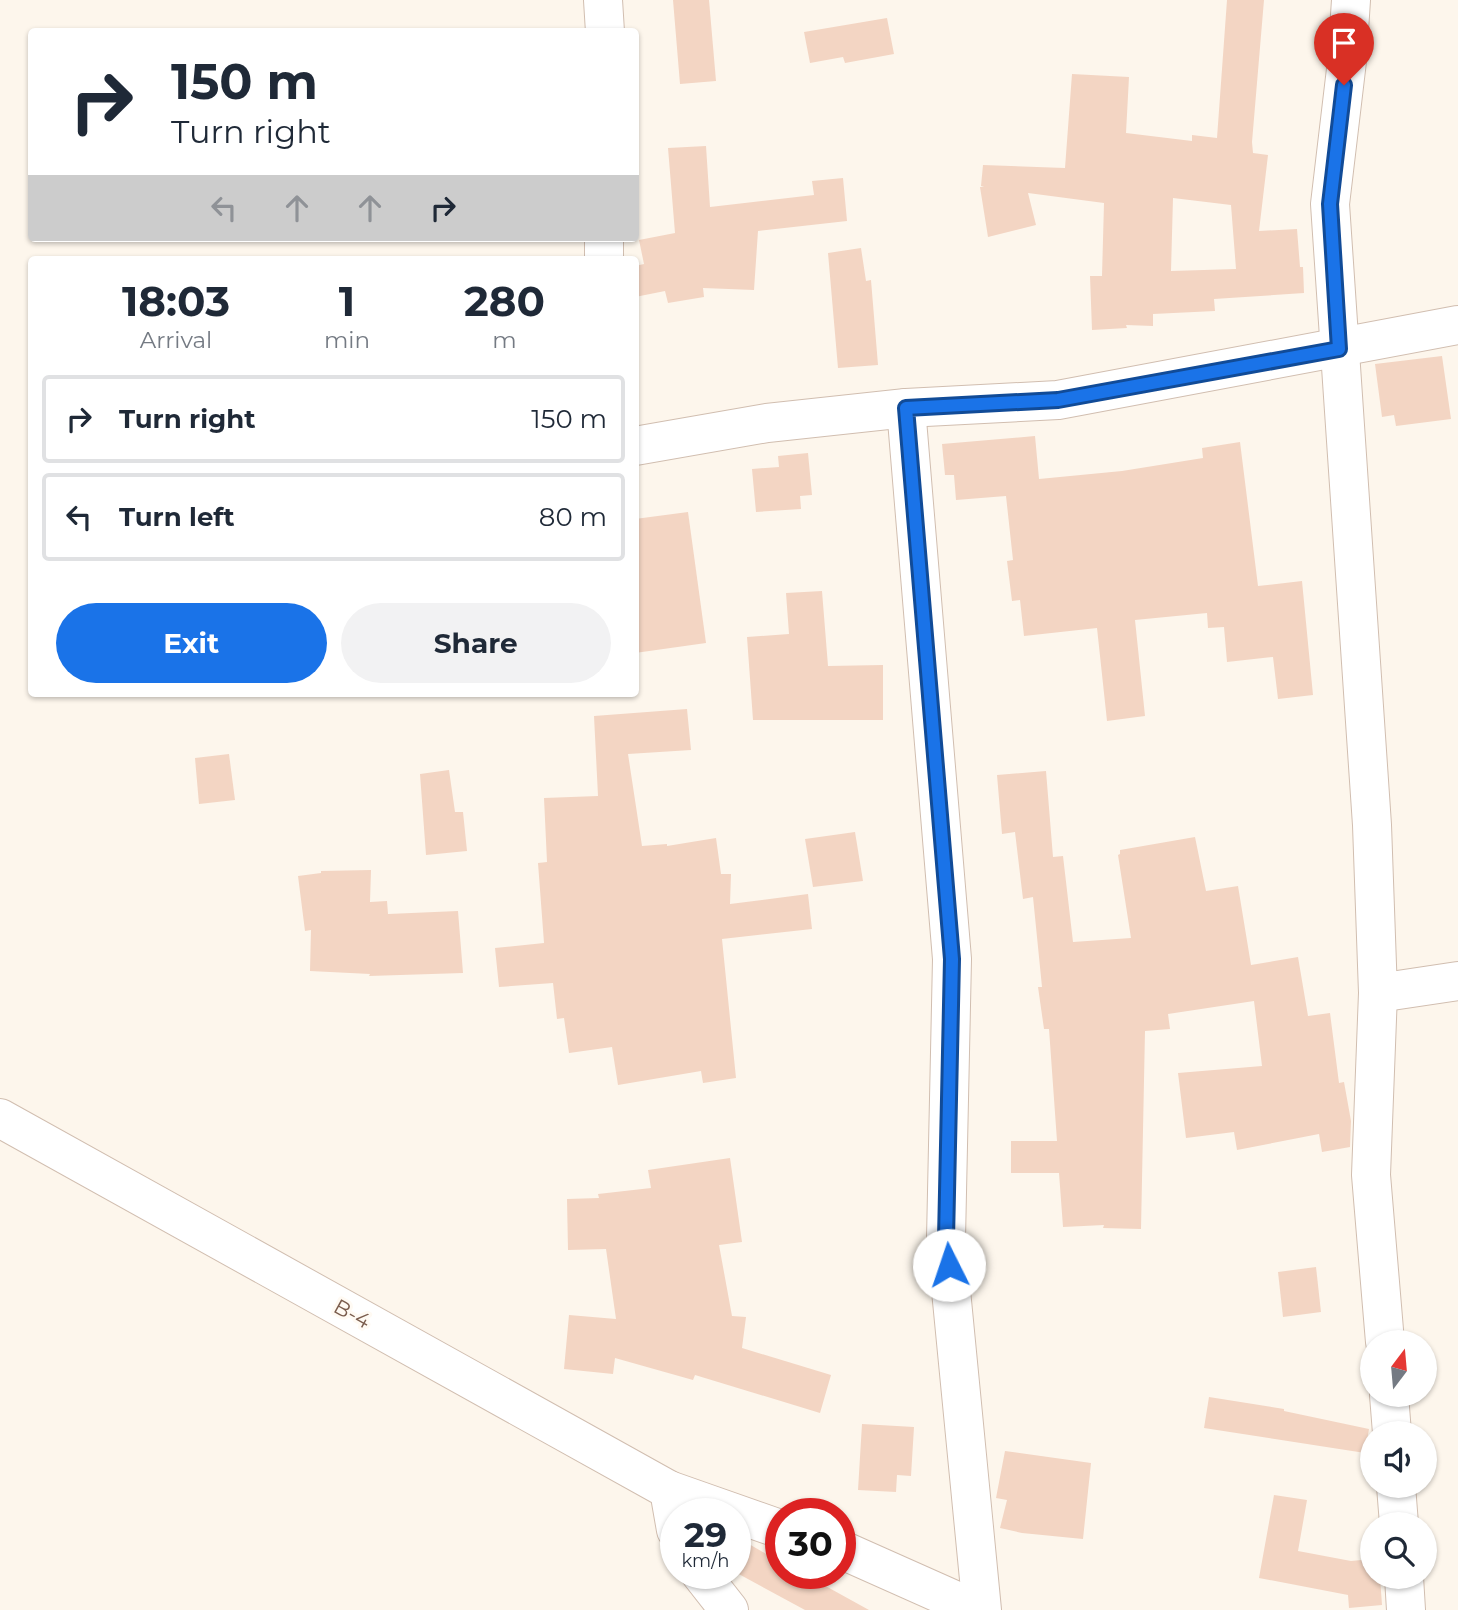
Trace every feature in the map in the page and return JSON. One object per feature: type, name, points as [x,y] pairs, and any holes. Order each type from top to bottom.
[{"type":"street","points":[[603,0],[605,28]]},
{"type":"street","points":[[1351,0],[1347,61],[1330,204],[1372,825],[1378,993],[1371,1175],[1384,1330]]},
{"type":"street","points":[[639,445],[767,423],[906,408],[1058,400],[1458,325]]},
{"type":"street","points":[[856,1556],[980,1610],[946,1239],[952,959],[906,408]]},
{"type":"street","points":[[1378,993],[1458,981]]},
{"type":"street","name":"B-4","points":[[0,1118],[669,1490],[765,1523]]},
{"type":"street","points":[[669,1490],[670,1498]]},
{"type":"street","points":[[713,1589],[729,1610]]},
{"type":"street","points":[[1405,1589],[1406,1610]]},
{"type":"building","points":[[673,0],[709,0],[716,81],[680,84]]},
{"type":"building","points":[[1227,0],[1264,0],[1252,142],[1253,153],[1268,155],[1259,231],[1297,229],[1304,293],[1214,299],[1215,311],[1153,314],[1153,326],[1126,325],[1127,328],[1092,330],[1090,276],[1102,276],[1104,203],[1028,193],[1036,225],[988,237],[980,187],[984,187],[981,186],[983,165],[1065,168],[1072,74],[1129,77],[1126,133],[1192,141],[1192,135],[1217,138]],"holes":[[[1173,198],[1231,205],[1236,269],[1171,271]]]},
{"type":"building","points":[[887,18],[894,54],[845,63],[843,57],[810,63],[804,32]]},
{"type":"building","points":[[706,146],[710,207],[814,195],[812,181],[843,178],[847,221],[758,231],[754,290],[703,288],[704,297],[668,303],[665,291],[639,296],[639,265],[644,264],[639,240],[675,233],[668,148]]},
{"type":"building","points":[[861,248],[866,281],[871,280],[878,365],[838,368],[828,253]]},
{"type":"building","points":[[1442,356],[1451,419],[1396,426],[1394,415],[1382,417],[1375,364]]},
{"type":"building","points":[[1035,436],[1039,479],[1122,471],[1203,458],[1202,448],[1240,442],[1258,586],[1302,581],[1313,695],[1278,699],[1273,657],[1227,662],[1224,627],[1208,628],[1207,613],[1135,620],[1145,716],[1107,721],[1097,628],[1024,636],[1020,600],[1012,601],[1007,561],[1013,560],[1006,496],[956,500],[954,475],[945,475],[942,444]]},
{"type":"building","points":[[808,453],[812,495],[800,496],[801,509],[756,512],[752,469],[779,467],[778,456]]},
{"type":"building","points":[[688,512],[706,643],[639,652],[639,518]]},
{"type":"building","points":[[822,591],[828,666],[883,665],[883,720],[753,720],[747,637],[789,634],[786,593]]},
{"type":"building","points":[[687,709],[691,750],[628,754],[642,846],[667,846],[716,838],[721,874],[731,874],[730,904],[808,894],[812,929],[722,939],[736,1078],[703,1083],[701,1071],[618,1085],[612,1047],[569,1053],[564,1018],[557,1019],[553,983],[499,987],[495,948],[544,943],[538,863],[547,862],[544,798],[598,796],[594,716]]},
{"type":"building","points":[[229,754],[235,800],[199,804],[195,758]]},
{"type":"building","points":[[449,770],[455,812],[463,812],[467,851],[426,855],[420,774]]},
{"type":"building","points":[[1046,771],[1053,857],[1063,856],[1073,942],[1131,938],[1118,855],[1120,850],[1195,837],[1206,891],[1238,886],[1251,965],[1298,957],[1308,1016],[1330,1013],[1339,1083],[1344,1082],[1351,1121],[1350,1147],[1322,1152],[1319,1134],[1237,1150],[1234,1132],[1186,1138],[1178,1073],[1262,1066],[1254,1001],[1168,1014],[1170,1029],[1145,1031],[1141,1229],[1103,1228],[1104,1225],[1063,1227],[1059,1173],[1011,1173],[1011,1141],[1057,1141],[1049,1029],[1044,1029],[1038,987],[1042,987],[1033,897],[1023,899],[1015,832],[1002,834],[997,775]]},
{"type":"building","points":[[855,832],[863,881],[813,887],[805,839]]},
{"type":"building","points":[[371,870],[370,902],[387,901],[388,914],[458,911],[463,973],[369,976],[370,974],[310,971],[311,930],[305,931],[298,876],[321,871]]},
{"type":"building","points":[[730,1158],[742,1242],[719,1245],[732,1316],[746,1317],[742,1348],[831,1375],[820,1413],[695,1375],[693,1380],[615,1358],[613,1374],[564,1369],[569,1315],[616,1319],[606,1249],[568,1250],[567,1199],[599,1198],[598,1194],[651,1188],[648,1170]]},
{"type":"building","points":[[1316,1267],[1321,1312],[1283,1317],[1278,1272]]},
{"type":"building","points":[[1209,1397],[1284,1409],[1360,1427],[1360,1452],[1204,1428]]},
{"type":"building","points":[[862,1424],[914,1427],[911,1476],[897,1475],[896,1492],[858,1490]]},
{"type":"building","points":[[1005,1451],[1091,1463],[1083,1539],[1000,1528],[1007,1500],[996,1498]]},
{"type":"building","points":[[1274,1495],[1307,1500],[1298,1551],[1351,1561],[1360,1560],[1360,1589],[1381,1589],[1382,1605],[1349,1608],[1348,1595],[1259,1578]]},
{"type":"building","points":[[751,1545],[765,1553],[765,1588],[751,1581]]},
{"type":"building","points":[[766,1589],[831,1589],[869,1610],[805,1610]]},
{"type":"route","points":[[949,1265],[946,1239],[952,959],[906,408],[1058,400],[1339,349],[1330,204],[1344,85]]}]
